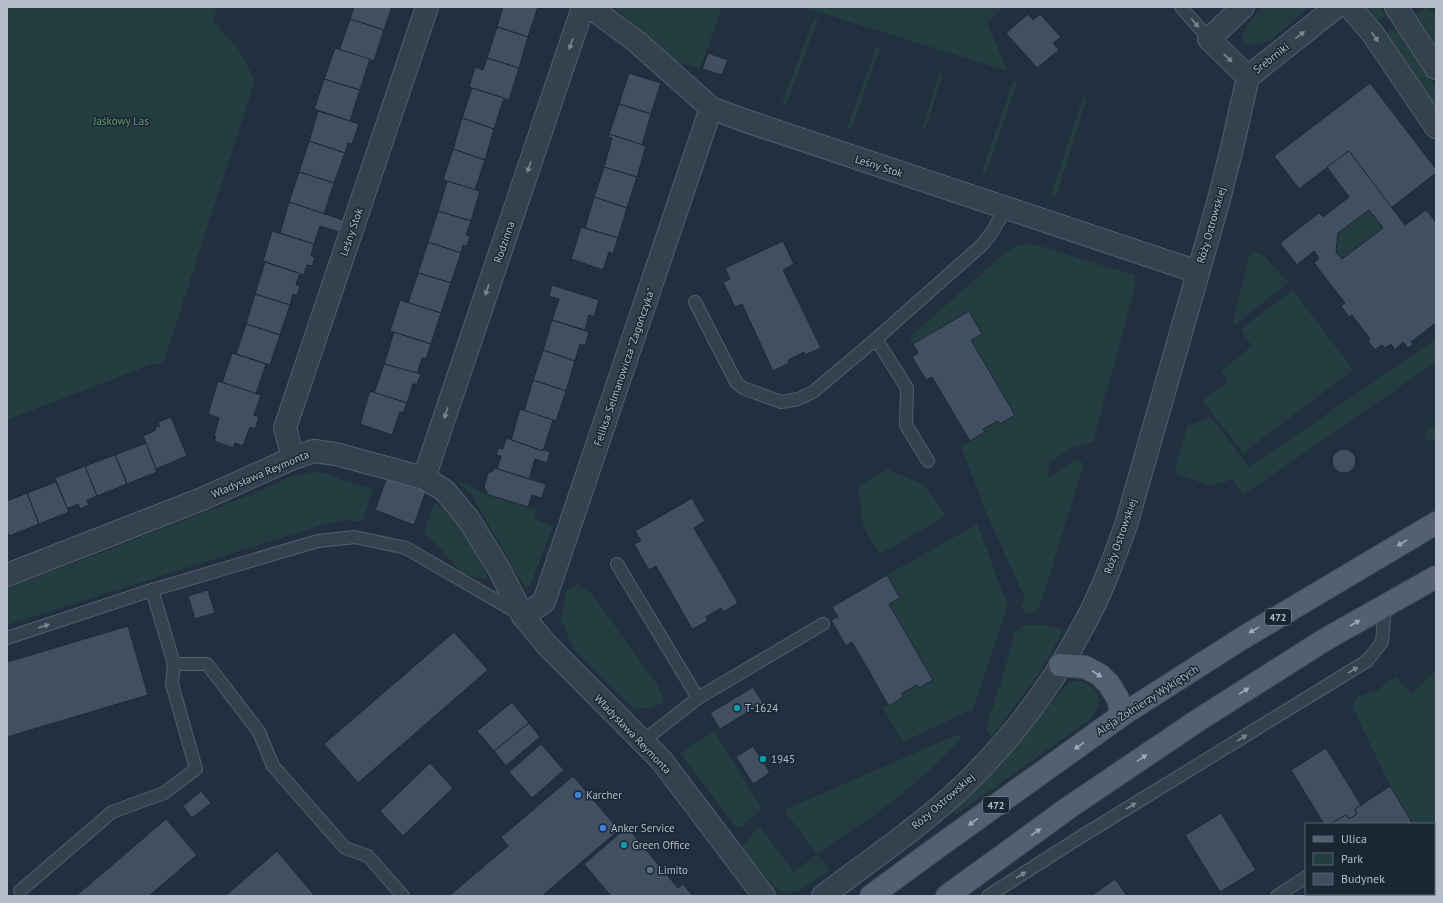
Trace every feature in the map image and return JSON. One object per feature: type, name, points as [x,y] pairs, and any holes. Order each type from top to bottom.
[{"type":"main road","name":"Aleja Żołnierzy Wyklętych","points":[[871,896],[1122,715],[1240,639],[1436,523]]},
{"type":"main road","points":[[947,896],[1071,806],[1200,719],[1326,639],[1436,577]]},
{"type":"main road","points":[[1060,665],[1085,667],[1100,675],[1110,684],[1118,699],[1122,715]]},
{"type":"street","name":"Leśny Stok","points":[[293,458],[286,428],[427,7]]},
{"type":"street","name":"Rodzinna","points":[[424,478],[583,7]]},
{"type":"street","name":"Leśny Stok","points":[[590,7],[637,42],[711,108],[753,124],[1198,272]]},
{"type":"street","points":[[1209,39],[1243,7]]},
{"type":"street","name":"Srebrniki","points":[[1209,39],[1248,76],[1336,7]]},
{"type":"street","points":[[1350,7],[1373,34],[1436,127]]},
{"type":"street","points":[[1396,7],[1436,68]]},
{"type":"street","name":"Róży Ostrowskiej","points":[[823,896],[927,818],[988,761],[1041,696],[1081,631],[1098,597],[1126,525],[1231,152],[1248,76]]},
{"type":"street","name":"Feliksa Selmanowicza \"Zagończyka\"","points":[[523,616],[544,602],[711,108]]},
{"type":"street","name":"Władysława Reymonta","points":[[7,575],[202,499],[293,458],[314,451],[336,454],[424,478],[445,491],[470,520],[523,616],[546,644],[662,761],[764,896]]},
{"type":"lane","points":[[1181,7],[1209,39]]},
{"type":"lane","points":[[695,302],[736,382],[744,388],[781,402],[798,399],[813,392],[876,339],[982,245],[992,232],[1006,208]]},
{"type":"lane","points":[[876,339],[907,388],[906,425],[928,461]]},
{"type":"lane","name":"Władysława Reymonta","points":[[7,638],[152,590],[318,541],[355,537],[406,548],[523,616]]},
{"type":"lane","points":[[617,564],[698,698]]},
{"type":"lane","points":[[20,891],[112,812],[164,793],[196,769],[172,684],[174,664],[152,590]]},
{"type":"lane","points":[[988,896],[1082,836],[1367,661],[1382,642],[1385,606]]},
{"type":"lane","points":[[642,742],[698,698],[823,624]]},
{"type":"lane","points":[[174,664],[207,664],[259,732],[273,766],[345,848],[368,856],[403,896]]},
{"type":"lane","points":[[1277,896],[1305,878]]},
{"type":"green space","name":"Jaśkowy Las","points":[[7,7],[217,7],[213,21],[239,50],[255,81],[163,363],[150,365],[7,420]]},
{"type":"green space","points":[[614,7],[722,7],[700,69],[673,60]]},
{"type":"green space","points":[[802,7],[1004,7],[987,22],[1007,71]]},
{"type":"green space","points":[[1263,7],[1309,7],[1271,40],[1255,45],[1243,43],[1242,35],[1251,20]]},
{"type":"green space","points":[[1368,7],[1380,7],[1386,16],[1378,21]]},
{"type":"green space","points":[[1427,7],[1436,16],[1436,44],[1415,14]]},
{"type":"green space","points":[[814,18],[818,19],[786,105],[782,104]]},
{"type":"green space","points":[[1394,27],[1436,88],[1436,107],[1386,33]]},
{"type":"green space","points":[[876,48],[880,49],[851,129],[847,128]]},
{"type":"green space","points":[[939,73],[943,74],[926,128],[923,127]]},
{"type":"green space","points":[[1013,81],[1017,83],[986,173],[982,172]]},
{"type":"green space","points":[[1083,97],[1087,98],[1056,197],[1051,195]]},
{"type":"green space","points":[[1369,210],[1383,228],[1342,259],[1336,252],[1338,233]]},
{"type":"green space","points":[[1030,243],[1134,275],[1136,285],[1093,442],[1071,448],[1050,462],[1048,478],[1077,459],[1084,464],[1041,602],[1036,613],[1031,614],[1024,612],[1021,606],[1025,598],[987,515],[961,447],[985,432],[983,429],[998,421],[1000,424],[1015,415],[971,340],[969,311],[913,344],[910,337],[1007,251],[1019,245]]},
{"type":"green space","points":[[1254,251],[1263,255],[1289,282],[1235,325],[1233,321],[1249,257]]},
{"type":"green space","points":[[1293,290],[1353,370],[1243,453],[1202,400],[1228,381],[1221,371],[1252,346],[1240,330]]},
{"type":"green space","points":[[1436,339],[1436,362],[1243,495],[1232,479]]},
{"type":"green space","points":[[1210,416],[1249,467],[1228,481],[1210,486],[1174,473],[1187,427]]},
{"type":"green space","points":[[1436,427],[1436,439],[1428,440],[1425,436],[1427,430]]},
{"type":"green space","points":[[887,469],[924,485],[946,516],[880,554],[863,527],[858,487]]},
{"type":"green space","points":[[313,472],[330,474],[342,480],[373,489],[362,522],[346,520],[322,525],[7,625],[7,589],[262,490],[293,476]]},
{"type":"green space","points":[[455,479],[486,494],[537,510],[534,519],[553,526],[530,586],[527,588],[524,586],[471,494]]},
{"type":"green space","points":[[435,502],[456,522],[472,544],[488,578],[476,578],[462,573],[424,533]]},
{"type":"green space","points":[[977,524],[1008,606],[973,709],[903,742],[883,708],[903,697],[902,693],[917,685],[919,688],[933,680],[889,604],[900,598],[887,575]]},
{"type":"green space","points":[[577,584],[592,594],[658,686],[664,702],[650,708],[634,709],[573,648],[561,619],[566,591]]},
{"type":"green space","points":[[1023,625],[1049,625],[1063,630],[1034,681],[991,737],[986,728],[1004,673],[1014,634]]},
{"type":"green space","points":[[1436,671],[1436,862],[1435,823],[1412,823],[1390,786],[1353,708],[1355,699],[1369,692],[1380,689],[1386,682],[1396,677],[1411,693]]},
{"type":"green space","points":[[1083,681],[1094,689],[1099,698],[1097,709],[1089,720],[956,815],[953,812],[1000,766],[1063,688],[1070,682]]},
{"type":"green space","points":[[714,731],[762,809],[741,827],[736,827],[680,753]]},
{"type":"green space","points":[[959,735],[962,737],[937,764],[890,804],[817,854],[784,810],[954,736]]},
{"type":"green space","points":[[759,826],[794,872],[817,854],[830,870],[799,891],[786,894],[774,887],[742,847]]},
{"type":"building","points":[[354,7],[392,7],[384,30],[350,19]]},
{"type":"building","points":[[503,7],[538,7],[528,37],[497,27]]},
{"type":"building","points":[[1028,14],[1033,20],[1040,14],[1061,37],[1053,43],[1059,50],[1037,68],[1006,33]]},
{"type":"building","points":[[350,19],[384,30],[374,61],[339,50]]},
{"type":"building","points":[[497,27],[528,37],[519,68],[487,58]]},
{"type":"building","points":[[335,48],[370,59],[360,90],[324,79]]},
{"type":"building","points":[[708,53],[728,60],[722,75],[702,69]]},
{"type":"building","points":[[487,58],[519,68],[509,100],[469,87],[475,67],[483,70]]},
{"type":"building","points":[[629,73],[661,83],[651,114],[619,104]]},
{"type":"building","points":[[324,79],[360,90],[350,121],[314,109]]},
{"type":"building","points":[[1370,83],[1436,169],[1436,173],[1391,208],[1349,151],[1299,189],[1274,156]]},
{"type":"building","points":[[472,88],[504,98],[494,129],[462,118]]},
{"type":"building","points":[[619,104],[651,114],[642,145],[609,134]]},
{"type":"building","points":[[318,111],[359,124],[352,144],[348,143],[345,153],[309,141]]},
{"type":"building","points":[[462,118],[494,129],[485,160],[453,149]]},
{"type":"building","points":[[609,134],[646,146],[637,177],[604,167],[612,138],[608,137]]},
{"type":"building","points":[[309,141],[345,153],[334,183],[299,172]]},
{"type":"building","points":[[453,149],[485,160],[475,190],[443,180]]},
{"type":"building","points":[[1349,151],[1405,225],[1426,210],[1436,222],[1436,323],[1411,342],[1414,344],[1408,348],[1403,342],[1395,350],[1391,344],[1385,348],[1382,345],[1375,350],[1368,341],[1370,339],[1352,315],[1349,317],[1341,306],[1345,303],[1314,263],[1319,258],[1314,251],[1297,265],[1280,243],[1319,213],[1323,217],[1349,197],[1327,167]],"holes":[[[1369,210],[1383,228],[1342,259],[1336,252],[1338,233]]]},
{"type":"building","points":[[604,167],[637,177],[627,208],[594,197]]},
{"type":"building","points":[[299,172],[334,183],[324,214],[289,202]]},
{"type":"building","points":[[447,181],[480,191],[471,221],[438,211]]},
{"type":"building","points":[[594,197],[627,208],[618,238],[585,228]]},
{"type":"building","points":[[289,202],[343,220],[339,232],[320,226],[314,244],[280,233]]},
{"type":"building","points":[[438,211],[471,221],[466,235],[470,236],[467,246],[463,245],[461,253],[428,242]]},
{"type":"building","points":[[581,227],[618,238],[613,254],[609,252],[603,270],[571,259]]},
{"type":"building","points":[[272,231],[314,244],[311,256],[315,257],[312,266],[307,265],[304,275],[263,261]]},
{"type":"building","points":[[783,241],[794,264],[783,270],[821,348],[805,355],[804,352],[788,360],[789,363],[773,371],[742,304],[735,307],[723,282],[730,279],[725,268]]},
{"type":"building","points":[[428,242],[461,253],[451,283],[418,273]]},
{"type":"building","points":[[265,262],[304,275],[299,275],[296,285],[300,286],[297,296],[293,294],[290,305],[255,294]]},
{"type":"building","points":[[418,273],[451,283],[441,313],[408,303]]},
{"type":"building","points":[[552,285],[599,300],[594,317],[589,315],[585,330],[552,320],[559,299],[549,296]]},
{"type":"building","points":[[255,294],[290,305],[280,335],[246,324]]},
{"type":"building","points":[[400,300],[441,313],[431,344],[390,331]]},
{"type":"building","points":[[969,311],[982,334],[971,340],[1015,415],[1000,424],[998,421],[983,429],[985,432],[970,441],[932,377],[926,380],[912,357],[918,353],[913,344]]},
{"type":"building","points":[[552,320],[589,332],[585,346],[580,344],[575,361],[543,350]]},
{"type":"building","points":[[246,324],[280,335],[270,365],[236,354]]},
{"type":"building","points":[[394,332],[431,344],[426,359],[422,358],[417,374],[384,364]]},
{"type":"building","points":[[543,350],[575,361],[566,391],[533,380]]},
{"type":"building","points":[[232,353],[266,364],[256,394],[222,383]]},
{"type":"building","points":[[384,364],[421,374],[417,384],[413,384],[407,403],[374,393]]},
{"type":"building","points":[[533,380],[566,391],[556,421],[524,411]]},
{"type":"building","points":[[218,381],[261,395],[254,415],[259,417],[255,429],[250,427],[243,446],[235,443],[233,448],[214,441],[219,418],[208,414]]},
{"type":"building","points":[[370,391],[407,403],[403,413],[400,412],[392,435],[360,424]]},
{"type":"building","points":[[520,409],[553,420],[543,451],[511,440]]},
{"type":"building","points":[[171,417],[187,456],[156,469],[143,436],[156,430],[155,427],[160,426],[158,422]]},
{"type":"building","points":[[506,438],[550,452],[547,463],[535,459],[529,479],[497,469],[501,456],[496,455],[498,448],[503,449]]},
{"type":"building","points":[[146,443],[157,472],[127,484],[115,455]]},
{"type":"building","points":[[1344,449],[1349,450],[1355,456],[1355,466],[1349,472],[1344,473],[1339,472],[1333,466],[1332,461],[1333,456],[1339,450]]},
{"type":"building","points":[[115,455],[127,484],[97,496],[85,466]]},
{"type":"building","points":[[85,466],[97,496],[87,500],[89,505],[80,509],[78,504],[67,509],[55,478]]},
{"type":"building","points":[[494,468],[546,484],[542,498],[532,495],[528,507],[486,494],[487,492],[484,487],[488,473],[493,471]]},
{"type":"building","points":[[387,477],[426,491],[414,525],[375,510]]},
{"type":"building","points":[[56,482],[69,512],[39,524],[27,493]]},
{"type":"building","points":[[27,493],[39,524],[9,536],[7,530],[7,501]]},
{"type":"building","points":[[692,498],[705,521],[694,528],[738,603],[723,612],[721,608],[706,617],[708,621],[692,629],[656,566],[649,570],[634,544],[641,541],[635,531]]},
{"type":"building","points":[[887,575],[900,598],[889,604],[933,680],[919,688],[917,685],[902,693],[903,697],[889,706],[852,642],[846,646],[831,620],[838,617],[832,607]]},
{"type":"building","points":[[208,590],[215,613],[195,619],[188,596]]},
{"type":"building","points":[[128,626],[148,695],[7,737],[7,662]]},
{"type":"building","points":[[454,632],[488,670],[358,783],[324,744]]},
{"type":"building","name":"T-1624","points":[[753,687],[763,703],[720,729],[710,713]]},
{"type":"building","points":[[512,702],[529,723],[494,751],[477,731]]},
{"type":"building","points":[[529,723],[540,737],[506,766],[494,751]]},
{"type":"building","points":[[541,744],[564,770],[532,798],[509,772]]},
{"type":"building","points":[[753,746],[770,773],[753,784],[736,757]]},
{"type":"building","points":[[1326,748],[1361,805],[1355,809],[1357,814],[1349,819],[1346,815],[1332,823],[1323,823],[1291,770]]},
{"type":"building","points":[[430,763],[453,788],[403,836],[380,811]]},
{"type":"building","points":[[573,776],[619,830],[542,896],[449,896],[508,846],[501,837]]},
{"type":"building","points":[[1390,786],[1412,823],[1332,823],[1346,815],[1349,819],[1357,814],[1355,809]]},
{"type":"building","points":[[201,791],[211,803],[192,818],[183,806]]},
{"type":"building","points":[[1221,813],[1256,870],[1220,892],[1185,835]]},
{"type":"building","points":[[166,819],[197,855],[149,896],[76,896]]},
{"type":"building","name":"Green Office","points":[[627,827],[678,888],[683,884],[693,896],[611,896],[584,864]]},
{"type":"building","points":[[277,851],[315,896],[225,896]]},
{"type":"building","points":[[1435,860],[1436,862],[1435,882]]},
{"type":"building","points":[[1115,879],[1127,896],[1091,896]]},
{"type":"building","points":[[1327,895],[1328,896],[1303,896]]},
{"type":"building","points":[[1354,895],[1405,895],[1403,896],[1352,896]]},
{"type":"place","name":"T-1624","points":[[737,708]]},
{"type":"place","name":"1945","points":[[763,759]]},
{"type":"place","name":"Karcher","points":[[578,795]]},
{"type":"place","name":"Anker Service","points":[[603,828]]},
{"type":"place","name":"Green Office","points":[[624,845]]},
{"type":"place","name":"Limito","points":[[650,870]]}]
